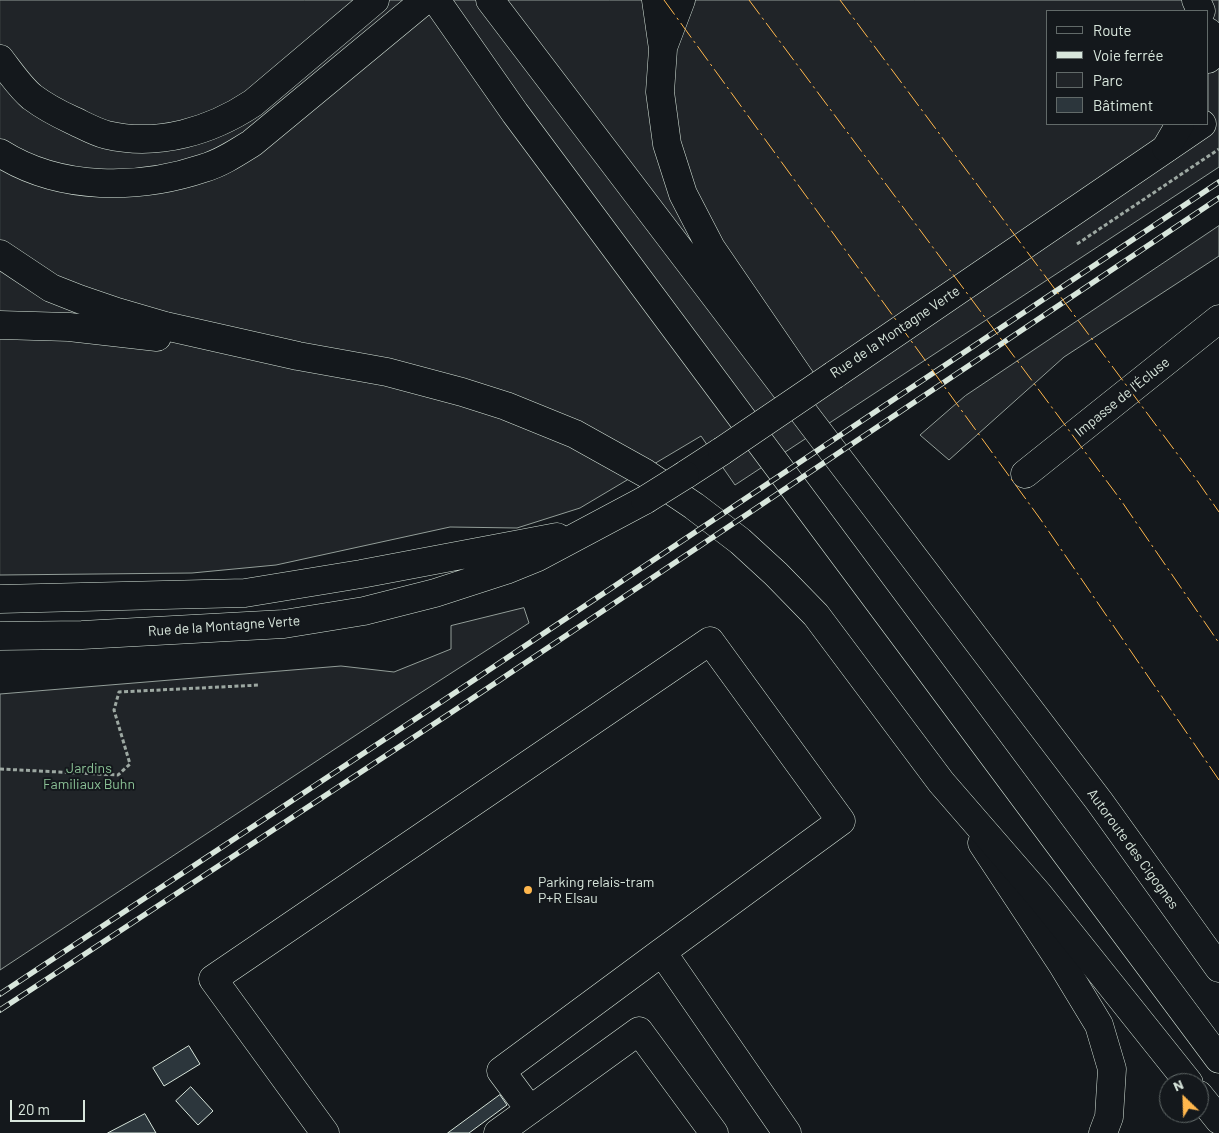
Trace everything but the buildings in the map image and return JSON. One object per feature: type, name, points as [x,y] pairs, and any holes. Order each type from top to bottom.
[{"type":"main road","points":[[0,59],[13,77],[32,97],[57,113],[107,135],[136,138],[164,137],[194,132],[213,126],[253,103],[375,0]]},
{"type":"main road","points":[[0,153],[45,174],[73,181],[106,183],[146,181],[206,168],[252,144],[425,0]]},
{"type":"main road","points":[[436,0],[521,121],[1219,1059]]},
{"type":"main road","points":[[490,0],[1046,732]]},
{"type":"main road","points":[[656,0],[663,49],[660,92],[667,144],[683,194],[711,248],[1046,732]]},
{"type":"main road","points":[[663,49],[681,0]]},
{"type":"main road","points":[[1215,0],[1219,5]]},
{"type":"main road","points":[[1166,148],[1179,125]]},
{"type":"main road","name":"Rue de la Montagne Verte","points":[[0,636],[82,635],[284,624],[364,611],[435,593],[506,570],[538,557],[645,500],[722,451],[1200,125]]},
{"type":"main road","points":[[0,254],[52,288],[79,299],[165,326],[288,354],[387,372],[506,406],[575,434],[645,473],[694,506],[740,541],[816,614],[941,782],[1062,964],[1099,1024],[1112,1069],[1109,1117],[1103,1133]]},
{"type":"main road","name":"Impasse de l'Écluse","points":[[1025,474],[1219,319]]},
{"type":"main road","points":[[0,325],[69,326],[288,354]]},
{"type":"main road","name":"Rue de la Montagne Verte","points":[[0,600],[245,592],[361,574],[583,532]]},
{"type":"main road","points":[[325,1133],[213,979],[710,641],[841,821],[501,1071],[530,1110]]},
{"type":"main road","name":"Autoroute des Cigognes","points":[[1046,732],[1099,801],[1219,968]]},
{"type":"main road","points":[[941,782],[1039,895],[1181,1073]]},
{"type":"main road","points":[[662,952],[787,1133]]},
{"type":"main road","points":[[498,1133],[639,1031],[714,1133]]},
{"type":"main road","points":[[1209,1108],[1219,1120]]},
{"type":"path","points":[[0,769],[118,775],[130,764],[114,710],[119,692],[260,686]]},
{"type":"green space","points":[[0,0],[1219,0],[1219,167],[735,485],[701,436],[580,508],[517,528],[450,527],[276,565],[192,573],[0,575]]},
{"type":"green space","points":[[1219,226],[1219,256],[1064,357],[949,460],[920,435],[965,396]]},
{"type":"green space","name":"Jardins Familiaux Buhn","points":[[524,608],[529,623],[0,970],[0,694],[341,666],[394,672],[451,649],[451,626]]},
{"type":"railway","points":[[0,994],[1219,182]]},
{"type":"railway","points":[[0,1010],[452,712],[1219,198]]},
{"type":"power","points":[[664,0],[1041,520],[1219,780]]},
{"type":"power","points":[[749,0],[1120,499],[1219,643]]},
{"type":"power","points":[[840,0],[1219,512]]},
{"type":"place","name":"Parking relais-tram P+R Elsau","points":[[528,890]]}]
